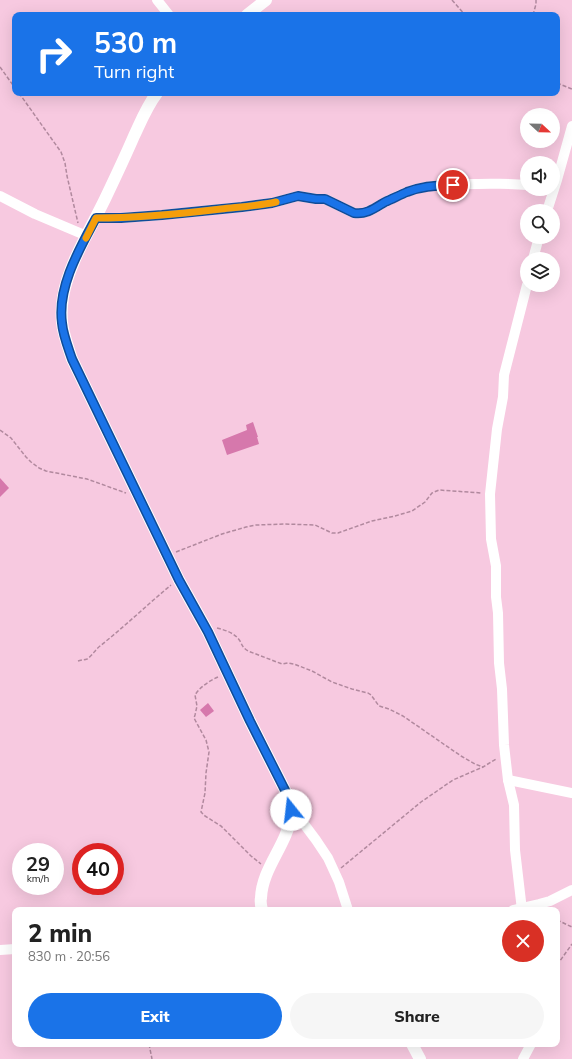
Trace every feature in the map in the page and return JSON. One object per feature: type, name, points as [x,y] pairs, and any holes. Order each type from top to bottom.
[{"type":"street","points":[[157,0],[167,12]]},
{"type":"street","points":[[251,12],[266,0]]},
{"type":"street","points":[[155,96],[144,115],[96,218],[84,235],[63,295],[61,313],[64,334],[72,359],[179,580],[204,626],[290,800],[301,820],[324,852],[336,873],[347,907]]},
{"type":"street","points":[[560,165],[572,126]]},
{"type":"street","points":[[96,218],[162,215],[242,207],[272,203],[298,196],[325,199],[358,214],[369,212],[385,202],[408,192],[429,186],[500,183],[520,184]]},
{"type":"street","points":[[0,196],[84,235]]},
{"type":"street","points":[[519,907],[514,805],[508,780],[505,754],[499,663],[496,566],[491,539],[490,494],[504,375],[525,292]]},
{"type":"street","points":[[508,780],[572,792]]},
{"type":"street","points":[[262,907],[261,897],[264,883],[287,829],[291,810],[290,800]]},
{"type":"street","points":[[527,907],[550,900],[572,890]]},
{"type":"street","points":[[0,950],[12,949]]},
{"type":"street","points":[[414,1047],[420,1059]]},
{"type":"street","points":[[523,1059],[529,1047]]},
{"type":"path","points":[[452,0],[462,12]]},
{"type":"path","points":[[534,12],[536,0]]},
{"type":"path","points":[[0,67],[12,84]]},
{"type":"path","points":[[560,84],[572,89]]},
{"type":"path","points":[[21,96],[61,152],[66,163],[67,176],[76,215],[84,235]]},
{"type":"path","points":[[0,430],[11,438],[31,462],[46,471],[88,479],[139,497]]},
{"type":"path","points":[[167,554],[246,527],[284,524],[311,525],[324,528],[332,533],[341,533],[372,521],[412,511],[425,502],[432,493],[439,490],[490,494]]},
{"type":"path","points":[[78,661],[86,659],[92,655],[137,614],[179,580]]},
{"type":"path","points":[[204,626],[221,629],[233,634],[239,640],[243,648],[248,651],[282,664],[294,664],[332,682],[368,693],[381,708],[389,709],[403,716],[461,756],[483,767]]},
{"type":"path","points":[[227,673],[209,682],[195,695],[197,706],[194,718],[206,740],[209,752],[205,793],[201,812],[221,826],[251,856],[269,869]]},
{"type":"path","points":[[336,873],[421,802],[454,780],[483,767],[505,754]]},
{"type":"path","points":[[560,921],[572,926]]},
{"type":"path","points":[[560,961],[572,944]]},
{"type":"path","points":[[150,1047],[152,1059]]},
{"type":"building","points":[[253,422],[259,444],[227,455],[222,440],[247,430],[246,425]]},
{"type":"building","points":[[0,478],[9,488],[0,497]]},
{"type":"building","points":[[208,703],[214,711],[206,717],[200,710]]},
{"type":"slow traffic","points":[[86,238],[96,218],[162,215],[276,202]]},
{"type":"route","points":[[291,810],[290,800],[250,721],[208,632],[179,580],[72,359],[62,323],[61,313],[63,295],[73,264],[96,218],[162,215],[242,207],[272,203],[298,196],[325,199],[358,214],[369,212],[385,202],[408,192],[429,186],[453,185]]}]
